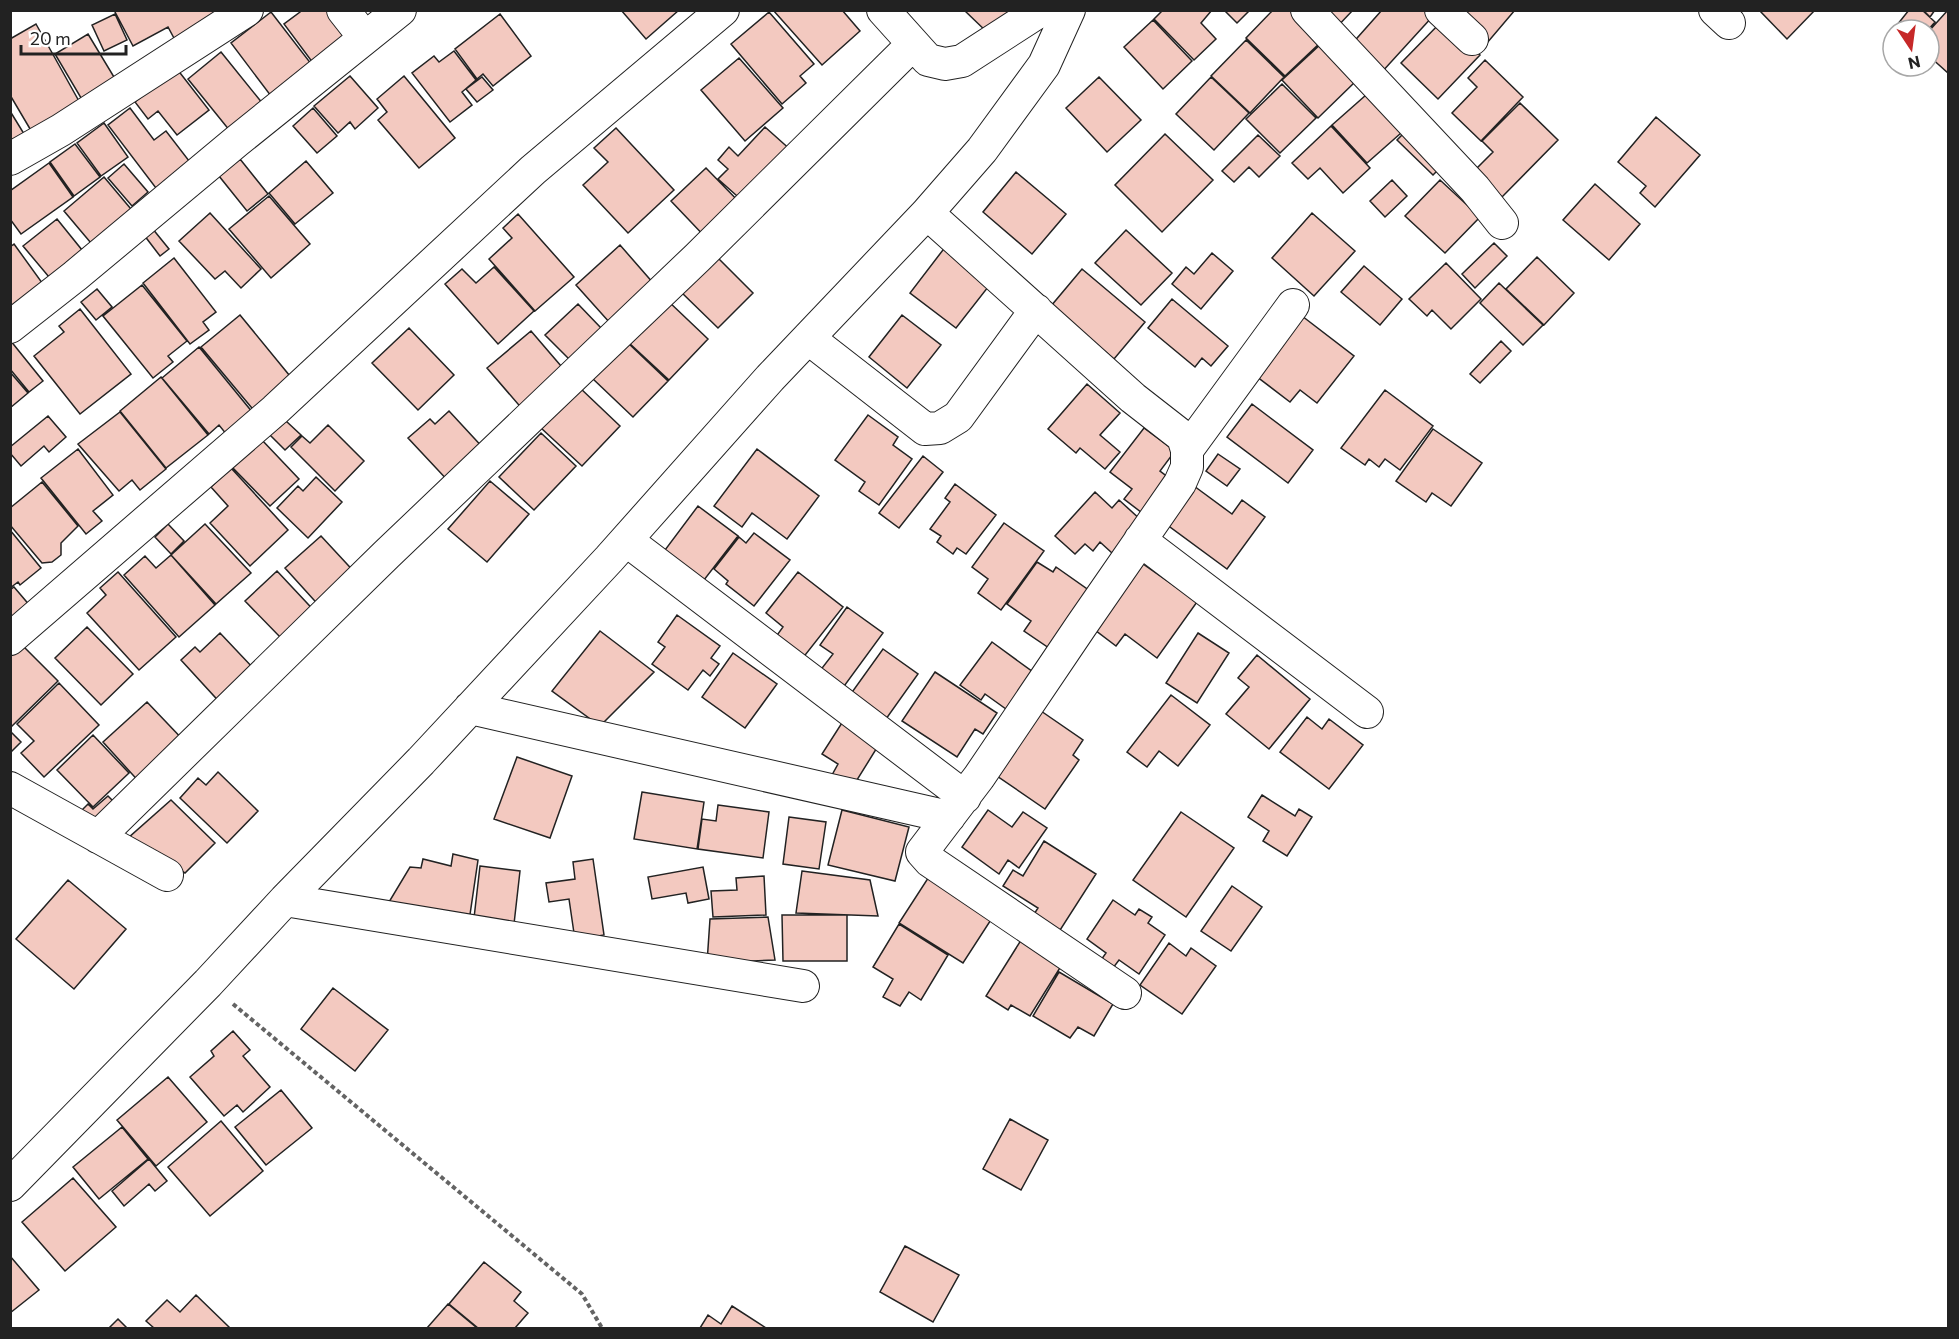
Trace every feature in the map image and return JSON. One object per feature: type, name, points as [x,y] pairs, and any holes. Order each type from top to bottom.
[{"type":"street","points":[[10,159],[61,130],[247,10]]},
{"type":"street","points":[[343,10],[365,38]]},
{"type":"street","points":[[10,327],[400,10]]},
{"type":"street","points":[[10,639],[274,410],[533,170],[723,10]]},
{"type":"street","points":[[883,10],[928,60],[945,64],[962,61],[1041,10]]},
{"type":"street","points":[[10,1185],[208,983],[470,708],[626,540],[808,338],[927,213],[982,150],[1044,65],[1069,10]]},
{"type":"street","points":[[1307,10],[1475,189],[1502,223]]},
{"type":"street","points":[[1441,10],[1472,39]]},
{"type":"street","points":[[98,837],[379,562],[697,258],[913,44]]},
{"type":"street","points":[[927,213],[1133,398],[1183,437],[1187,450],[1187,467],[1180,483],[957,807],[922,852],[930,861],[1125,993]]},
{"type":"street","points":[[1187,450],[1293,305]]},
{"type":"street","points":[[808,338],[924,429],[940,428],[958,417],[1036,310]]},
{"type":"street","points":[[626,540],[957,807]]},
{"type":"street","points":[[1140,540],[1367,712]]},
{"type":"street","points":[[470,708],[957,807]]},
{"type":"street","points":[[10,788],[167,875]]},
{"type":"street","points":[[285,900],[803,986]]},
{"type":"path","points":[[208,983],[582,1294],[602,1329]]},
{"type":"building","points":[[114,10],[230,10],[175,40],[168,27],[133,46]]},
{"type":"building","points":[[299,10],[329,10],[348,36],[313,63],[284,24],[300,12]]},
{"type":"building","points":[[621,10],[679,10],[646,39]]},
{"type":"building","points":[[773,10],[842,10],[860,31],[822,65]]},
{"type":"building","points":[[964,10],[1014,10],[990,35]]},
{"type":"building","points":[[1163,10],[1212,10],[1201,23],[1216,39],[1194,60],[1154,19]]},
{"type":"building","points":[[1224,10],[1250,10],[1237,23]]},
{"type":"building","points":[[1273,10],[1291,10],[1321,42],[1285,76],[1246,38]]},
{"type":"building","points":[[1317,10],[1353,10],[1335,29]]},
{"type":"building","points":[[1382,10],[1427,10],[1433,16],[1381,73],[1350,46]]},
{"type":"building","points":[[1469,10],[1515,10],[1487,43],[1461,20]]},
{"type":"building","points":[[1762,10],[1815,10],[1787,39],[1761,12]]},
{"type":"building","points":[[1909,10],[1922,10],[1931,18],[1903,18]]},
{"type":"building","points":[[1923,10],[1935,10],[1930,17]]},
{"type":"building","points":[[1948,10],[1948,73],[1941,67],[1941,18]]},
{"type":"building","points":[[271,12],[312,65],[271,96],[231,43]]},
{"type":"building","points":[[769,12],[814,64],[800,76],[806,83],[782,104],[731,44]]},
{"type":"building","points":[[115,14],[127,40],[104,51],[92,25]]},
{"type":"building","points":[[500,14],[531,56],[493,86],[483,74],[477,79],[455,49]]},
{"type":"building","points":[[1153,20],[1192,61],[1163,89],[1124,47]]},
{"type":"building","points":[[1443,20],[1480,55],[1438,99],[1401,63]]},
{"type":"building","points":[[36,24],[80,103],[36,139],[10,95],[10,39]]},
{"type":"building","points":[[88,34],[117,82],[84,103],[55,54]]},
{"type":"building","points":[[1246,40],[1284,77],[1250,113],[1211,76]]},
{"type":"building","points":[[1322,43],[1357,80],[1318,118],[1282,80]]},
{"type":"building","points":[[454,51],[476,80],[462,92],[472,105],[450,122],[412,73],[434,56],[439,62]]},
{"type":"building","points":[[221,52],[263,104],[230,131],[188,79]]},
{"type":"building","points":[[739,58],[783,108],[745,141],[701,90]]},
{"type":"building","points":[[1485,60],[1523,97],[1481,141],[1452,113],[1477,87],[1468,78]]},
{"type":"building","points":[[177,69],[209,110],[177,135],[158,111],[148,119],[135,102]]},
{"type":"building","points":[[350,76],[378,108],[355,129],[350,122],[338,133],[314,106]]},
{"type":"building","points":[[404,76],[455,138],[419,168],[378,120],[387,112],[377,99]]},
{"type":"building","points":[[482,77],[493,90],[477,102],[466,89]]},
{"type":"building","points":[[1099,77],[1141,120],[1107,152],[1066,108]]},
{"type":"building","points":[[1211,77],[1249,113],[1214,150],[1176,114]]},
{"type":"building","points":[[1282,84],[1316,118],[1280,153],[1246,119]]},
{"type":"building","points":[[1366,95],[1401,133],[1367,163],[1332,125]]},
{"type":"building","points":[[1520,103],[1558,140],[1502,197],[1475,170],[1493,152],[1482,141]]},
{"type":"building","points":[[130,108],[154,140],[166,131],[193,166],[159,192],[108,125]]},
{"type":"building","points":[[313,108],[337,136],[317,153],[293,126]]},
{"type":"building","points":[[10,111],[29,142],[10,152]]},
{"type":"building","points":[[1656,117],[1700,155],[1655,207],[1640,193],[1646,186],[1618,162]]},
{"type":"building","points":[[104,123],[128,157],[101,176],[77,143]]},
{"type":"building","points":[[1331,126],[1370,168],[1343,193],[1320,168],[1308,179],[1292,163]]},
{"type":"building","points":[[765,127],[793,152],[745,203],[718,179],[728,169],[718,160],[729,147],[738,156]]},
{"type":"building","points":[[1410,127],[1446,162],[1433,175],[1397,140]]},
{"type":"building","points":[[616,128],[674,190],[628,233],[583,185],[608,162],[594,148]]},
{"type":"building","points":[[1165,134],[1213,180],[1162,232],[1115,185]]},
{"type":"building","points":[[1258,135],[1280,156],[1259,177],[1249,167],[1234,182],[1222,171]]},
{"type":"building","points":[[75,144],[100,177],[74,196],[50,162]]},
{"type":"building","points":[[240,159],[268,194],[247,211],[219,176]]},
{"type":"building","points":[[306,161],[333,193],[295,224],[269,193]]},
{"type":"building","points":[[49,163],[73,197],[21,234],[10,219],[10,191]]},
{"type":"building","points":[[124,164],[148,192],[132,206],[108,178]]},
{"type":"building","points":[[706,168],[744,207],[709,241],[671,201]]},
{"type":"building","points":[[1016,172],[1066,214],[1032,254],[983,212]]},
{"type":"building","points":[[104,177],[136,215],[96,249],[64,211]]},
{"type":"building","points":[[1392,180],[1407,196],[1385,217],[1370,201]]},
{"type":"building","points":[[1440,180],[1480,217],[1445,253],[1405,216]]},
{"type":"building","points":[[1595,184],[1640,224],[1609,260],[1563,220]]},
{"type":"building","points":[[269,196],[310,244],[271,278],[229,229]]},
{"type":"building","points":[[210,213],[261,269],[241,288],[225,271],[215,279],[179,241]]},
{"type":"building","points":[[1312,213],[1355,251],[1314,296],[1272,258]]},
{"type":"building","points":[[518,214],[574,277],[535,311],[489,259],[512,238],[503,228]]},
{"type":"building","points":[[57,219],[82,250],[49,277],[23,246]]},
{"type":"building","points":[[152,228],[169,249],[160,256],[144,235]]},
{"type":"building","points":[[1126,230],[1172,273],[1141,305],[1095,263]]},
{"type":"building","points":[[1494,243],[1507,256],[1475,288],[1462,274]]},
{"type":"building","points":[[14,244],[48,291],[10,317],[10,247]]},
{"type":"building","points":[[620,245],[654,284],[610,323],[576,285]]},
{"type":"building","points":[[946,246],[992,282],[956,328],[910,293]]},
{"type":"building","points":[[1212,253],[1233,271],[1201,309],[1172,284],[1186,267],[1194,274]]},
{"type":"building","points":[[715,255],[753,293],[718,328],[680,291]]},
{"type":"building","points":[[1537,257],[1574,293],[1544,325],[1506,289]]},
{"type":"building","points":[[174,258],[216,312],[203,322],[209,330],[190,344],[143,283]]},
{"type":"building","points":[[1446,263],[1481,299],[1451,329],[1432,310],[1427,316],[1409,299]]},
{"type":"building","points":[[1364,266],[1402,299],[1380,325],[1341,292]]},
{"type":"building","points":[[494,267],[534,311],[498,344],[445,284],[462,269],[476,283]]},
{"type":"building","points":[[1082,269],[1145,322],[1114,359],[1051,306]]},
{"type":"building","points":[[1499,283],[1543,325],[1523,345],[1480,303]]},
{"type":"building","points":[[142,285],[187,341],[168,356],[173,362],[153,378],[103,316]]},
{"type":"building","points":[[97,289],[112,307],[96,320],[81,302]]},
{"type":"building","points":[[1172,299],[1228,346],[1211,366],[1202,358],[1195,367],[1148,328]]},
{"type":"building","points":[[667,300],[708,339],[669,380],[628,342]]},
{"type":"building","points":[[578,304],[601,328],[569,359],[545,335]]},
{"type":"building","points":[[80,309],[131,374],[80,414],[34,356],[64,332],[59,326]]},
{"type":"building","points":[[240,315],[294,381],[256,413],[201,347]]},
{"type":"building","points":[[902,315],[941,345],[907,388],[869,357]]},
{"type":"building","points":[[1302,316],[1354,356],[1317,403],[1300,390],[1290,402],[1256,376]]},
{"type":"building","points":[[409,328],[454,375],[418,410],[372,363]]},
{"type":"building","points":[[531,331],[567,373],[524,411],[487,368]]},
{"type":"building","points":[[10,340],[43,381],[29,392],[10,369]]},
{"type":"building","points":[[1501,341],[1511,351],[1480,383],[1470,374]]},
{"type":"building","points":[[627,342],[668,381],[633,417],[592,378]]},
{"type":"building","points":[[199,347],[253,413],[227,435],[219,425],[209,434],[162,378]]},
{"type":"building","points":[[10,372],[28,393],[10,408]]},
{"type":"building","points":[[161,377],[208,435],[166,468],[120,411]]},
{"type":"building","points":[[1087,384],[1120,413],[1100,435],[1120,452],[1105,469],[1080,448],[1076,453],[1048,429]]},
{"type":"building","points":[[579,387],[620,426],[582,466],[541,428]]},
{"type":"building","points":[[1385,390],[1433,426],[1400,470],[1385,459],[1379,467],[1369,459],[1365,465],[1341,448]]},
{"type":"building","points":[[1252,404],[1313,450],[1288,483],[1227,437]]},
{"type":"building","points":[[449,411],[486,451],[451,484],[408,438],[430,419],[435,424]]},
{"type":"building","points":[[120,412],[166,469],[140,490],[132,480],[119,491],[78,444]]},
{"type":"building","points":[[868,415],[898,437],[893,445],[912,459],[879,505],[859,491],[865,482],[835,460]]},
{"type":"building","points":[[48,416],[66,437],[49,452],[44,446],[21,466],[10,453],[10,447]]},
{"type":"building","points":[[286,421],[301,435],[285,450],[270,435]]},
{"type":"building","points":[[328,425],[364,461],[335,491],[291,447],[302,436],[310,443]]},
{"type":"building","points":[[1144,428],[1175,451],[1160,471],[1173,481],[1146,516],[1124,499],[1132,489],[1110,472]]},
{"type":"building","points":[[1433,429],[1482,463],[1451,506],[1432,493],[1426,502],[1396,481]]},
{"type":"building","points":[[541,433],[576,466],[534,510],[499,477]]},
{"type":"building","points":[[261,439],[299,479],[270,506],[231,466]]},
{"type":"building","points":[[78,449],[113,495],[93,511],[102,521],[86,534],[41,478]]},
{"type":"building","points":[[757,449],[819,496],[787,539],[752,513],[742,527],[714,506]]},
{"type":"building","points":[[1218,454],[1240,469],[1227,486],[1206,471]]},
{"type":"building","points":[[923,456],[943,472],[899,528],[879,513]]},
{"type":"building","points":[[231,468],[288,530],[250,566],[210,523],[228,506],[211,487]]},
{"type":"building","points":[[316,477],[342,502],[308,538],[277,508],[298,486],[303,491]]},
{"type":"building","points":[[490,481],[529,514],[487,562],[448,529]]},
{"type":"building","points":[[42,482],[78,526],[61,543],[61,555],[52,562],[42,563],[10,525],[10,508]]},
{"type":"building","points":[[955,484],[996,515],[966,554],[957,548],[953,554],[937,542],[941,536],[930,529],[950,502],[945,498]]},
{"type":"building","points":[[1194,486],[1232,514],[1242,500],[1265,517],[1227,569],[1166,524]]},
{"type":"building","points":[[1095,492],[1112,508],[1119,500],[1142,521],[1112,553],[1100,542],[1093,551],[1085,544],[1075,554],[1055,536]]},
{"type":"building","points":[[698,506],[738,536],[704,580],[665,550]]},
{"type":"building","points":[[1004,523],[1044,551],[1001,610],[978,593],[988,579],[972,567]]},
{"type":"building","points":[[168,524],[184,541],[171,554],[155,537]]},
{"type":"building","points":[[205,524],[251,573],[216,604],[171,555]]},
{"type":"building","points":[[10,530],[41,568],[20,585],[18,582],[10,588]]},
{"type":"building","points":[[754,533],[790,560],[754,606],[726,584],[728,581],[714,569],[739,537],[746,543]]},
{"type":"building","points":[[321,536],[359,577],[323,610],[285,568]]},
{"type":"building","points":[[171,555],[215,605],[179,637],[124,575],[145,556],[156,568]]},
{"type":"building","points":[[1037,562],[1053,572],[1056,567],[1090,591],[1049,648],[1024,631],[1031,621],[1007,604]]},
{"type":"building","points":[[1143,564],[1197,602],[1157,658],[1125,634],[1116,646],[1095,630]]},
{"type":"building","points":[[277,571],[321,618],[303,634],[293,624],[280,637],[245,601]]},
{"type":"building","points":[[118,572],[176,637],[139,670],[87,613],[106,595],[100,588]]},
{"type":"building","points":[[798,572],[843,607],[802,659],[775,638],[783,627],[766,613]]},
{"type":"building","points":[[14,587],[31,607],[14,620],[10,616],[10,590]]},
{"type":"building","points":[[847,607],[883,633],[842,689],[819,672],[833,654],[820,645]]},
{"type":"building","points":[[677,615],[720,646],[711,658],[719,664],[710,676],[703,670],[688,690],[652,664],[665,647],[658,642]]},
{"type":"building","points":[[87,627],[133,674],[101,705],[55,658]]},
{"type":"building","points":[[600,631],[654,672],[600,726],[552,691]]},
{"type":"building","points":[[220,633],[255,670],[225,708],[181,660],[195,647],[200,652]]},
{"type":"building","points":[[1198,633],[1229,653],[1197,703],[1166,683]]},
{"type":"building","points":[[19,642],[58,681],[11,727],[10,649]]},
{"type":"building","points":[[992,642],[1033,672],[1006,709],[985,694],[981,700],[960,685]]},
{"type":"building","points":[[883,649],[918,674],[886,719],[850,695]]},
{"type":"building","points":[[733,653],[777,684],[745,728],[702,697]]},
{"type":"building","points":[[1257,655],[1310,699],[1269,749],[1226,714],[1249,687],[1238,678]]},
{"type":"building","points":[[935,672],[997,713],[983,734],[975,729],[957,757],[902,721]]},
{"type":"building","points":[[59,683],[99,725],[44,777],[21,753],[34,741],[17,724]]},
{"type":"building","points":[[1171,695],[1210,725],[1178,766],[1159,751],[1147,767],[1127,752]]},
{"type":"building","points":[[147,702],[187,744],[142,785],[103,742]]},
{"type":"building","points":[[1041,711],[1083,740],[1073,755],[1079,760],[1045,809],[997,776]]},
{"type":"building","points":[[847,715],[883,738],[852,788],[832,775],[838,764],[822,754]]},
{"type":"building","points":[[1307,717],[1322,729],[1329,719],[1363,745],[1329,789],[1280,752]]},
{"type":"building","points":[[10,731],[21,742],[10,753]]},
{"type":"building","points":[[93,735],[129,773],[93,807],[57,770]]},
{"type":"building","points":[[517,757],[572,776],[550,838],[494,819]]},
{"type":"building","points":[[218,772],[258,811],[227,843],[180,798],[198,778],[206,785]]},
{"type":"building","points":[[642,792],[704,802],[697,849],[634,839]]},
{"type":"building","points":[[1262,795],[1295,816],[1299,809],[1312,817],[1287,856],[1263,841],[1269,831],[1248,817]]},
{"type":"building","points":[[108,796],[118,806],[92,830],[78,814],[88,804],[93,809]]},
{"type":"building","points":[[171,800],[215,843],[185,873],[127,839]]},
{"type":"building","points":[[718,805],[769,812],[763,858],[698,849],[702,819],[716,821]]},
{"type":"building","points":[[842,810],[909,827],[895,881],[828,865]]},
{"type":"building","points":[[988,810],[1012,827],[1023,812],[1047,828],[1019,868],[1008,860],[999,874],[962,847]]},
{"type":"building","points":[[1181,812],[1234,848],[1186,917],[1133,880]]},
{"type":"building","points":[[789,817],[826,822],[819,869],[783,864]]},
{"type":"building","points":[[1044,841],[1096,874],[1055,938],[1029,922],[1038,908],[1003,886],[1013,870],[1023,876]]},
{"type":"building","points":[[453,854],[478,860],[468,928],[383,912],[410,867],[421,868],[423,859],[451,866]]},
{"type":"building","points":[[593,859],[604,935],[575,940],[569,899],[549,902],[546,883],[575,879],[573,862]]},
{"type":"building","points":[[480,866],[520,871],[514,924],[474,918]]},
{"type":"building","points":[[703,867],[709,899],[688,903],[686,893],[652,899],[648,877]]},
{"type":"building","points":[[802,871],[870,880],[878,916],[796,913]]},
{"type":"building","points":[[932,872],[996,912],[963,963],[899,923]]},
{"type":"building","points":[[764,876],[766,915],[713,917],[711,891],[737,890],[736,878]]},
{"type":"building","points":[[68,880],[126,929],[74,989],[16,939]]},
{"type":"building","points":[[1232,886],[1262,907],[1231,951],[1201,931]]},
{"type":"building","points":[[1113,900],[1135,915],[1139,909],[1152,917],[1148,923],[1165,935],[1139,974],[1119,960],[1113,968],[1101,960],[1106,953],[1087,939]]},
{"type":"building","points":[[782,915],[847,915],[847,961],[783,961]]},
{"type":"building","points":[[768,917],[775,960],[707,963],[710,919]]},
{"type":"building","points":[[899,924],[948,955],[921,1000],[909,992],[900,1006],[883,997],[893,979],[873,967]]},
{"type":"building","points":[[1023,937],[1063,963],[1030,1016],[1011,1005],[1008,1010],[986,996]]},
{"type":"building","points":[[1169,943],[1186,956],[1191,948],[1216,966],[1182,1014],[1140,985]]},
{"type":"building","points":[[1059,972],[1113,1004],[1094,1036],[1078,1027],[1070,1038],[1033,1016]]},
{"type":"building","points":[[333,988],[388,1030],[355,1071],[301,1029]]},
{"type":"building","points":[[233,1031],[250,1050],[243,1056],[270,1087],[243,1112],[237,1105],[224,1116],[190,1077],[214,1056],[211,1051]]},
{"type":"building","points":[[168,1077],[207,1122],[156,1166],[117,1120]]},
{"type":"building","points":[[281,1090],[312,1128],[266,1165],[235,1127]]},
{"type":"building","points":[[1010,1119],[1048,1140],[1021,1190],[983,1169]]},
{"type":"building","points":[[221,1121],[263,1171],[210,1216],[168,1167]]},
{"type":"building","points":[[122,1127],[148,1159],[99,1199],[73,1167]]},
{"type":"building","points":[[149,1159],[167,1181],[155,1191],[149,1184],[124,1206],[112,1191]]},
{"type":"building","points":[[73,1178],[116,1227],[65,1271],[22,1222]]},
{"type":"building","points":[[905,1246],[959,1275],[933,1322],[880,1292]]},
{"type":"building","points":[[10,1256],[39,1290],[10,1313]]},
{"type":"building","points":[[484,1262],[521,1292],[514,1301],[528,1313],[515,1328],[478,1328],[449,1304]]},
{"type":"building","points":[[196,1295],[230,1328],[154,1328],[146,1321],[167,1300],[180,1312]]},
{"type":"building","points":[[448,1304],[477,1328],[427,1328]]},
{"type":"building","points":[[732,1306],[766,1328],[700,1328],[708,1315],[721,1324]]},
{"type":"building","points":[[118,1319],[127,1328],[109,1328]]}]
